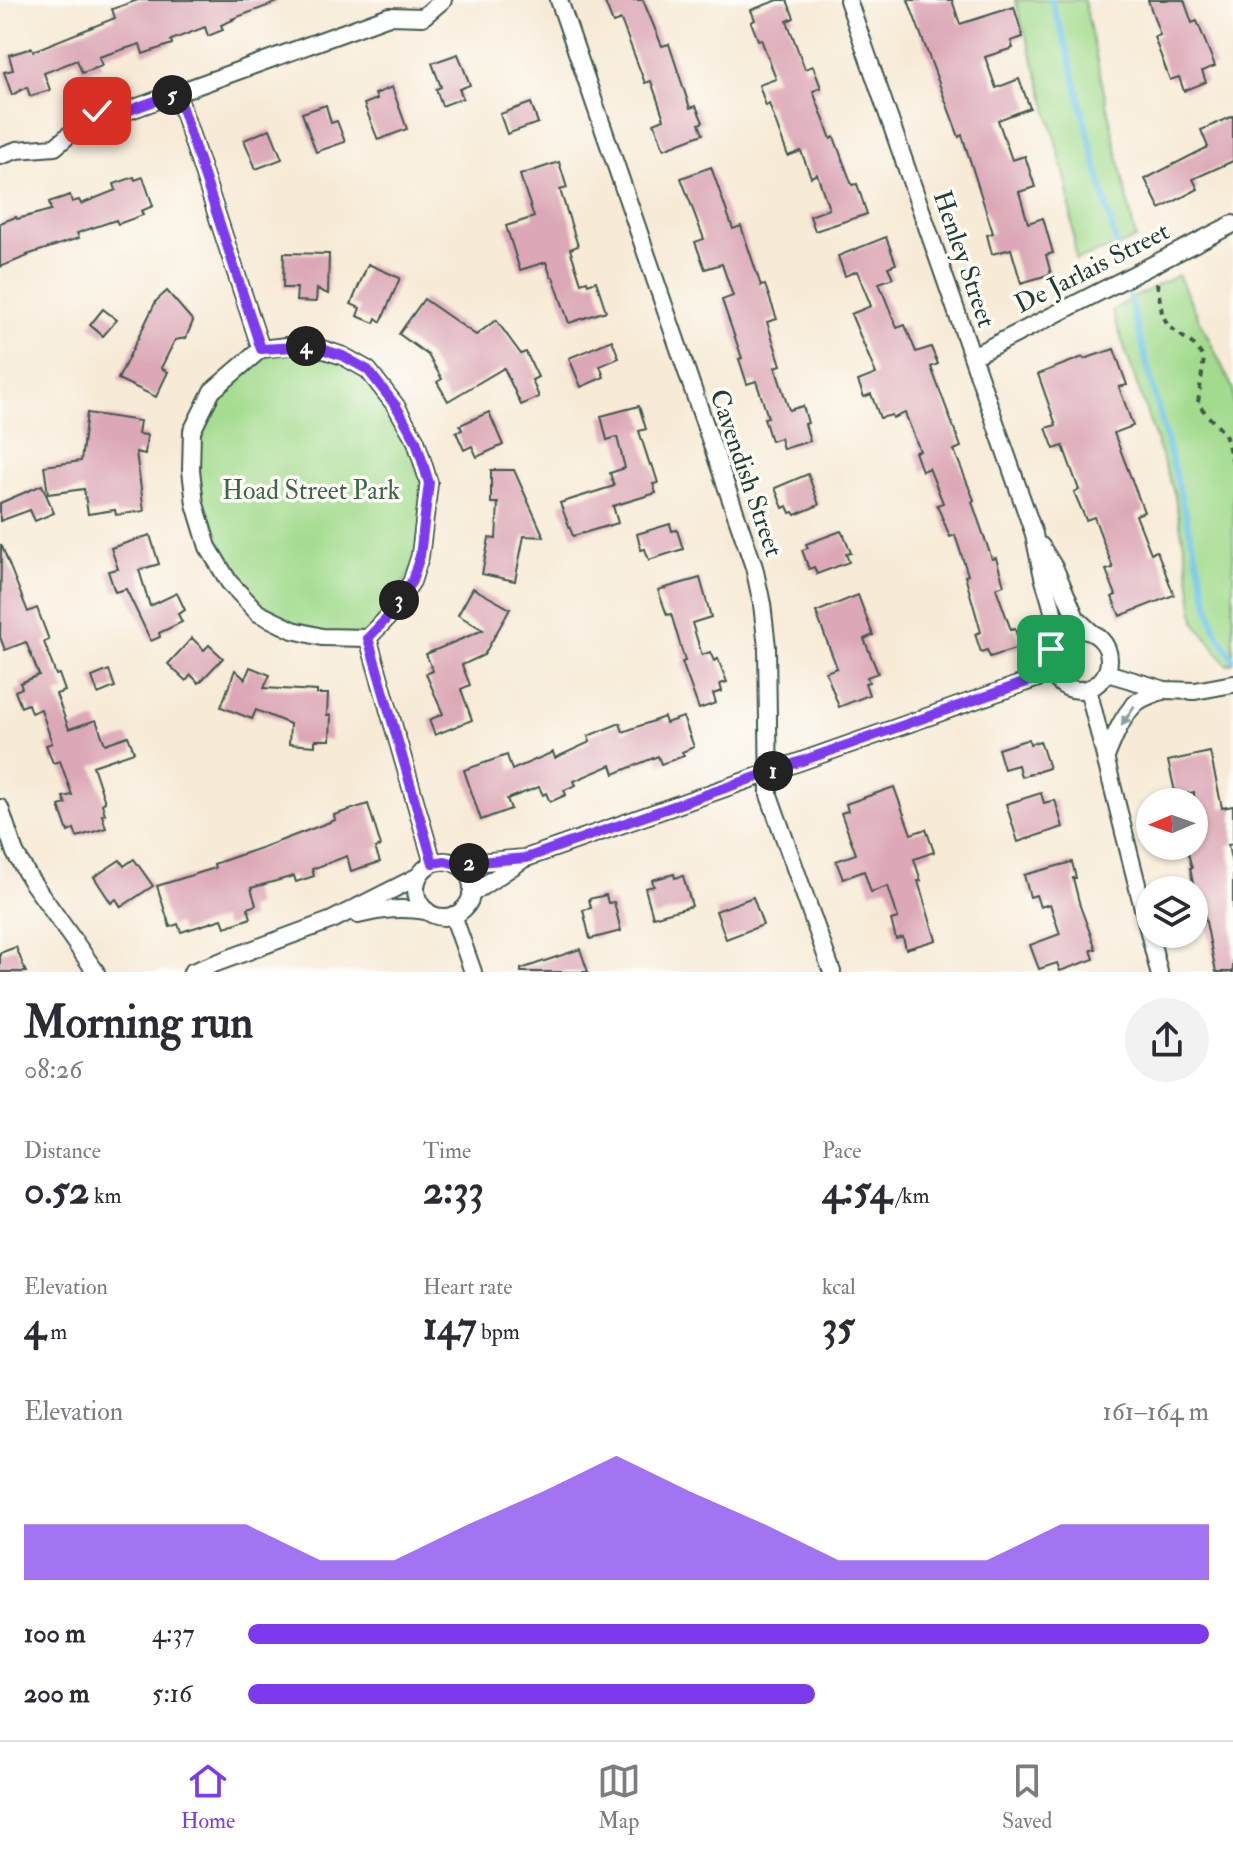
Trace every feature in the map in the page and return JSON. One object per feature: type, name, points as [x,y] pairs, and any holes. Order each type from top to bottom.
[{"type":"street","points":[[0,156],[17,150],[55,147],[97,111],[130,110],[389,16],[423,17],[443,0]]},
{"type":"street","name":"Cavendish Street","points":[[559,0],[754,567],[767,647],[769,795],[832,972]]},
{"type":"street","name":"Henley Street","points":[[848,0],[1034,534],[1054,615],[1056,627],[1053,644]]},
{"type":"street","points":[[177,93],[261,349]]},
{"type":"street","name":"De Jarlais Street","points":[[973,356],[1233,224]]},
{"type":"street","points":[[313,346],[343,356],[368,370],[396,406],[416,441],[429,483],[420,556],[412,581],[390,615],[368,638],[322,637],[293,630],[258,613],[229,582],[208,547],[195,504],[191,470],[192,431],[212,391],[261,349],[313,346]]},
{"type":"street","name":"Henley Street","points":[[1034,534],[1055,569],[1076,618],[1091,632]]},
{"type":"street","points":[[1081,629],[1091,632],[1107,647],[1110,658],[1107,673],[1088,689],[1075,690],[1065,686],[1052,673],[1049,660],[1053,644],[1070,631],[1081,629]]},
{"type":"street","points":[[368,638],[433,863]]},
{"type":"street","points":[[332,920],[404,907],[437,916],[453,915],[462,909],[471,894],[526,858],[1052,673]]},
{"type":"street","points":[[1107,673],[1165,690],[1195,691],[1233,684]]},
{"type":"street","points":[[1088,689],[1159,972]]},
{"type":"street","points":[[1106,757],[1135,704],[1165,690]]},
{"type":"street","points":[[0,808],[15,853],[30,879],[96,972]]},
{"type":"street","points":[[456,864],[526,858]]},
{"type":"street","points":[[427,911],[418,898],[417,883],[427,866],[433,863],[445,861],[464,869],[469,877],[471,894]]},
{"type":"street","points":[[192,972],[332,920],[419,876]]},
{"type":"street","points":[[453,915],[473,972]]},
{"type":"path","points":[[1154,264],[1162,313],[1168,326],[1194,345],[1204,358],[1198,403],[1233,439]]},
{"type":"path","points":[[1225,434],[1233,463]]},
{"type":"green space","points":[[1015,0],[1084,0],[1136,239],[1076,260],[1068,188]]},
{"type":"green space","points":[[1178,275],[1233,389],[1233,663],[1227,665],[1195,622],[1174,493],[1112,311]]},
{"type":"green space","name":"Hoad Street Park","points":[[261,349],[343,356],[396,406],[429,483],[420,556],[368,638],[322,637],[258,613],[208,547],[192,431],[212,391]]},
{"type":"building","points":[[138,0],[278,2],[232,19],[221,25],[223,30],[208,36],[205,27],[171,40],[172,44],[143,54],[140,44],[99,57],[102,66],[82,73],[77,60],[44,73],[50,90],[30,96],[27,87],[12,95],[4,72],[13,70],[9,55],[32,48],[33,51],[115,18],[112,9]]},
{"type":"building","points":[[604,0],[643,0],[662,46],[669,44],[690,108],[696,106],[703,122],[699,124],[703,134],[664,149],[654,123],[664,119],[651,81],[645,83],[621,20],[613,23]]},
{"type":"building","points":[[778,0],[787,0],[794,18],[787,21],[805,69],[813,66],[821,88],[813,91],[852,185],[857,184],[867,214],[815,231],[810,216],[829,209],[817,174],[811,177],[801,151],[788,156],[759,85],[776,79],[751,22],[755,20],[751,10]]},
{"type":"building","points":[[908,0],[952,0],[960,24],[1014,7],[1023,37],[1011,41],[1013,48],[985,57],[996,88],[1019,79],[1030,108],[998,120],[1012,160],[1025,156],[1035,187],[1019,192],[1028,223],[1043,218],[1053,253],[1046,255],[1051,274],[1021,283],[1011,249],[992,254],[987,235],[993,233],[962,135],[959,137]]},
{"type":"building","points":[[1148,0],[1184,0],[1192,23],[1197,21],[1215,66],[1202,71],[1206,82],[1184,91],[1179,77],[1170,80],[1154,37],[1160,35]]},
{"type":"building","points":[[458,54],[470,85],[459,89],[463,98],[442,106],[436,89],[441,87],[432,63]]},
{"type":"building","points":[[392,87],[407,129],[378,140],[364,104],[377,99],[375,94]]},
{"type":"building","points":[[531,103],[538,123],[507,134],[500,114]]},
{"type":"building","points":[[326,105],[331,123],[337,121],[345,142],[316,152],[302,113]]},
{"type":"building","points":[[1233,116],[1233,161],[1193,179],[1198,189],[1160,209],[1145,179],[1208,147],[1201,130]]},
{"type":"building","points":[[270,129],[282,159],[256,169],[244,140]]},
{"type":"building","points":[[559,162],[567,188],[560,190],[578,246],[570,249],[581,283],[596,281],[606,311],[569,323],[546,262],[520,270],[506,226],[534,217],[520,175]]},
{"type":"building","points":[[711,167],[733,229],[741,226],[761,286],[765,285],[777,319],[767,322],[781,365],[775,367],[789,410],[803,406],[810,441],[783,449],[780,438],[771,441],[764,418],[768,417],[756,381],[747,384],[739,359],[742,358],[722,300],[733,296],[722,264],[705,269],[695,242],[704,239],[681,178]]},
{"type":"building","points":[[134,177],[135,180],[143,177],[153,206],[141,211],[143,215],[77,233],[79,238],[0,267],[0,223],[51,210],[49,202],[70,195],[72,202],[79,200],[81,204],[116,190],[114,184]]},
{"type":"building","points":[[886,237],[896,264],[888,267],[893,278],[879,283],[897,328],[905,325],[916,352],[931,347],[938,364],[931,367],[961,447],[954,450],[974,500],[972,502],[992,559],[996,558],[1004,585],[996,588],[1011,630],[1015,629],[1021,647],[990,657],[987,650],[981,652],[975,634],[981,632],[955,535],[950,537],[937,505],[943,503],[929,468],[922,471],[915,452],[920,451],[905,413],[893,418],[892,415],[880,418],[871,394],[864,397],[858,381],[876,374],[851,314],[871,306],[857,271],[845,276],[838,256]]},
{"type":"building","points":[[284,253],[329,254],[328,294],[317,289],[316,302],[296,301],[297,288],[283,288]]},
{"type":"building","points":[[368,264],[400,278],[381,322],[376,318],[374,323],[357,316],[360,308],[351,304]]},
{"type":"building","points":[[167,291],[193,321],[186,338],[175,340],[161,368],[168,372],[156,397],[118,379],[156,301]]},
{"type":"building","points":[[424,299],[476,335],[496,320],[521,354],[526,352],[538,377],[532,380],[539,397],[521,405],[504,368],[448,401],[437,382],[442,379],[428,355],[399,334]]},
{"type":"building","points":[[103,309],[117,320],[103,336],[90,325]]},
{"type":"building","points":[[612,340],[619,358],[600,366],[604,377],[581,387],[569,358]]},
{"type":"building","points":[[1114,349],[1127,385],[1119,387],[1133,426],[1114,433],[1144,512],[1136,515],[1151,553],[1157,551],[1174,595],[1120,616],[1106,570],[1113,568],[1094,517],[1086,520],[1074,492],[1079,490],[1063,446],[1054,449],[1046,428],[1056,425],[1038,374]]},
{"type":"building","points":[[639,406],[646,429],[639,431],[658,483],[653,484],[656,493],[613,506],[618,523],[573,536],[560,503],[614,486],[610,473],[625,468],[617,437],[607,440],[601,416]]},
{"type":"building","points":[[489,412],[503,445],[477,457],[472,446],[464,450],[456,432],[462,430],[460,425]]},
{"type":"building","points":[[87,413],[140,421],[138,434],[147,435],[145,454],[136,452],[144,511],[116,515],[115,510],[88,514],[84,489],[48,494],[44,466],[81,461]]},
{"type":"building","points":[[491,470],[514,470],[544,537],[524,536],[515,581],[482,574],[489,538],[496,539],[498,503],[491,503]]},
{"type":"building","points":[[808,474],[819,505],[795,515],[790,513],[787,506],[783,508],[775,488]]},
{"type":"building","points":[[42,485],[54,513],[35,521],[30,510],[0,521],[0,503]]},
{"type":"building","points":[[670,524],[672,531],[677,530],[683,549],[649,560],[645,549],[641,550],[637,534]]},
{"type":"building","points":[[841,531],[851,553],[846,554],[849,562],[817,574],[814,567],[809,569],[802,550],[808,548],[806,544]]},
{"type":"building","points":[[150,535],[159,564],[139,570],[150,606],[177,593],[185,610],[178,614],[182,622],[159,633],[160,637],[151,641],[126,589],[115,592],[108,571],[118,569],[111,548]]},
{"type":"building","points":[[1,544],[28,612],[37,608],[49,640],[44,642],[65,691],[56,694],[69,729],[96,720],[105,744],[128,736],[134,752],[93,766],[105,802],[102,804],[105,814],[102,815],[106,828],[77,837],[74,829],[68,832],[59,806],[66,804],[63,797],[72,795],[60,761],[53,763],[46,745],[52,743],[41,709],[31,713],[28,704],[21,707],[15,691],[22,688],[20,683],[39,675],[26,642],[5,650],[0,637]]},
{"type":"building","points":[[700,578],[711,617],[692,623],[702,655],[710,652],[714,661],[718,659],[727,682],[720,684],[722,691],[713,694],[716,703],[699,709],[682,662],[685,661],[671,614],[667,615],[658,590]]},
{"type":"building","points":[[473,588],[510,609],[484,655],[462,665],[470,685],[461,689],[472,720],[435,735],[429,720],[443,714],[426,674],[433,671],[426,654],[483,630],[458,615]]},
{"type":"building","points":[[858,595],[873,635],[864,639],[878,673],[867,677],[869,682],[865,683],[869,695],[839,707],[826,672],[837,668],[816,612]]},
{"type":"building","points":[[192,638],[204,650],[209,645],[223,658],[199,683],[191,675],[186,681],[168,664]]},
{"type":"building","points":[[250,667],[270,675],[264,688],[328,694],[330,740],[315,740],[315,746],[289,744],[290,724],[256,710],[252,719],[221,707],[235,670],[245,679]]},
{"type":"building","points":[[109,670],[115,687],[98,694],[92,677]]},
{"type":"building","points":[[664,717],[666,723],[683,717],[694,747],[682,752],[684,756],[661,764],[658,756],[614,774],[611,765],[574,781],[576,785],[564,790],[566,795],[550,802],[539,787],[507,799],[511,809],[481,820],[464,770],[507,755],[512,770],[553,752],[555,758],[590,742],[588,736],[620,723],[623,732]]},
{"type":"building","points":[[1029,739],[1030,744],[1040,741],[1049,768],[1021,777],[1018,765],[1004,769],[998,749]]},
{"type":"building","points":[[1210,752],[1222,808],[1233,806],[1233,844],[1228,845],[1233,869],[1233,972],[1216,972],[1208,932],[1208,876],[1192,876],[1190,868],[1190,860],[1208,860],[1208,788],[1174,788],[1168,761]]},
{"type":"building","points":[[894,787],[911,834],[926,829],[934,852],[914,859],[936,940],[906,949],[903,937],[896,939],[891,920],[898,918],[888,886],[871,892],[864,871],[843,879],[836,861],[856,854],[841,813],[848,811],[846,804]]},
{"type":"building","points":[[1041,793],[1044,803],[1055,800],[1063,827],[1018,842],[1006,804]]},
{"type":"building","points":[[368,804],[381,846],[375,848],[380,862],[351,871],[347,856],[312,869],[314,876],[296,882],[294,876],[251,888],[256,905],[248,908],[251,918],[225,927],[222,919],[181,932],[178,924],[170,927],[157,886],[215,868],[214,864],[335,820],[334,815]]},
{"type":"building","points":[[134,859],[153,886],[121,907],[116,899],[111,903],[94,877],[120,860],[124,866]]},
{"type":"building","points":[[1072,862],[1080,906],[1096,949],[1091,950],[1094,959],[1060,971],[1057,963],[1039,969],[1030,945],[1060,934],[1050,904],[1040,907],[1036,895],[1030,897],[1024,875]]},
{"type":"building","points":[[674,874],[675,878],[683,876],[692,906],[653,917],[645,888],[654,886],[652,880]]},
{"type":"building","points":[[606,895],[608,903],[614,902],[621,931],[590,939],[583,910],[591,908],[589,899]]},
{"type":"building","points":[[753,897],[763,925],[726,939],[716,911]]},
{"type":"building","points":[[16,947],[26,972],[0,972],[0,953]]},
{"type":"building","points":[[580,949],[588,972],[521,972],[521,969]]},
{"type":"waterway","points":[[1051,0],[1067,49],[1120,260]]},
{"type":"waterway","points":[[1130,298],[1215,629],[1233,659]]},
{"type":"route","points":[[97,111],[130,110],[177,93],[261,349],[313,346],[343,356],[368,370],[396,406],[416,441],[429,483],[420,556],[412,581],[390,615],[368,638],[433,863],[526,858],[1052,673],[1049,660],[1051,649]]}]
